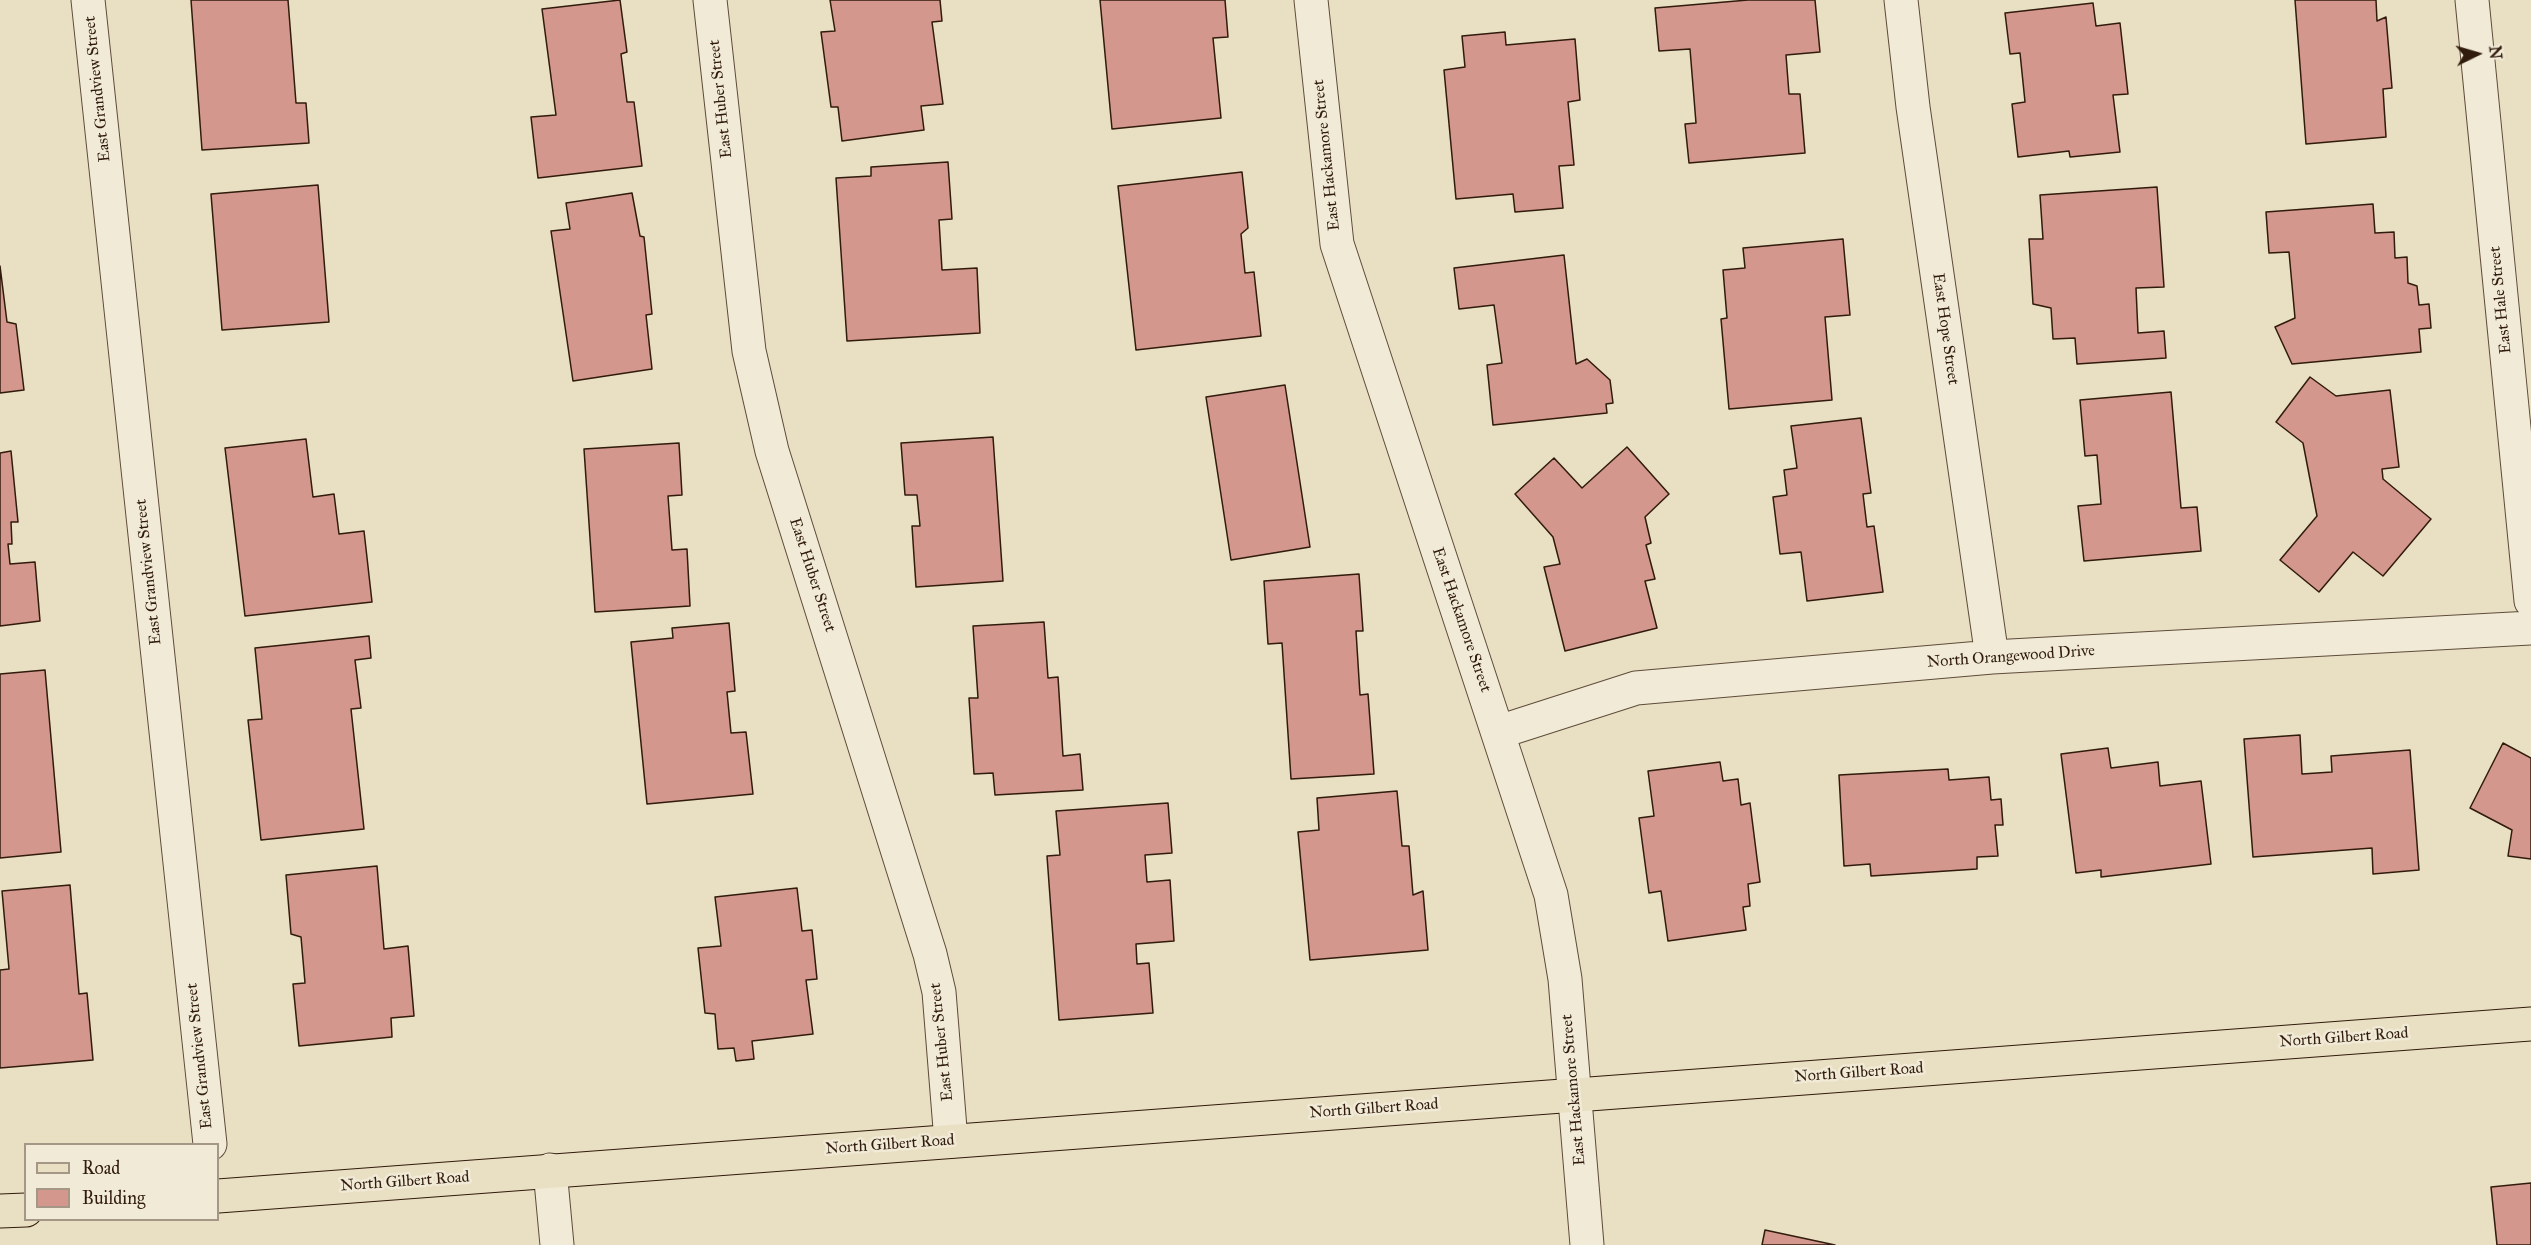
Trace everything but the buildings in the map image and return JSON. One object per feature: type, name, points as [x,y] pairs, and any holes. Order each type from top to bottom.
[{"type":"main road","name":"North Gilbert Road","points":[[219,1196],[2531,1024]]},
{"type":"main road","points":[[0,1211],[24,1210]]},
{"type":"street","name":"East Grandview Street","points":[[88,0],[210,1143]]},
{"type":"street","name":"East Huber Street","points":[[710,0],[749,351],[772,451],[930,954],[940,1004],[951,1141]]},
{"type":"street","name":"East Hackamore Street","points":[[1311,0],[1336,244],[1551,895],[1560,940],[1587,1245]]},
{"type":"street","name":"East Hope Street","points":[[1901,0],[1913,107],[1992,657]]},
{"type":"street","name":"East Hale Street","points":[[2472,0],[2531,601]]},
{"type":"street","name":"North Orangewood Drive","points":[[1499,732],[1636,688],[1992,657],[2531,628]]},
{"type":"street","points":[[550,1170],[557,1245]]}]
